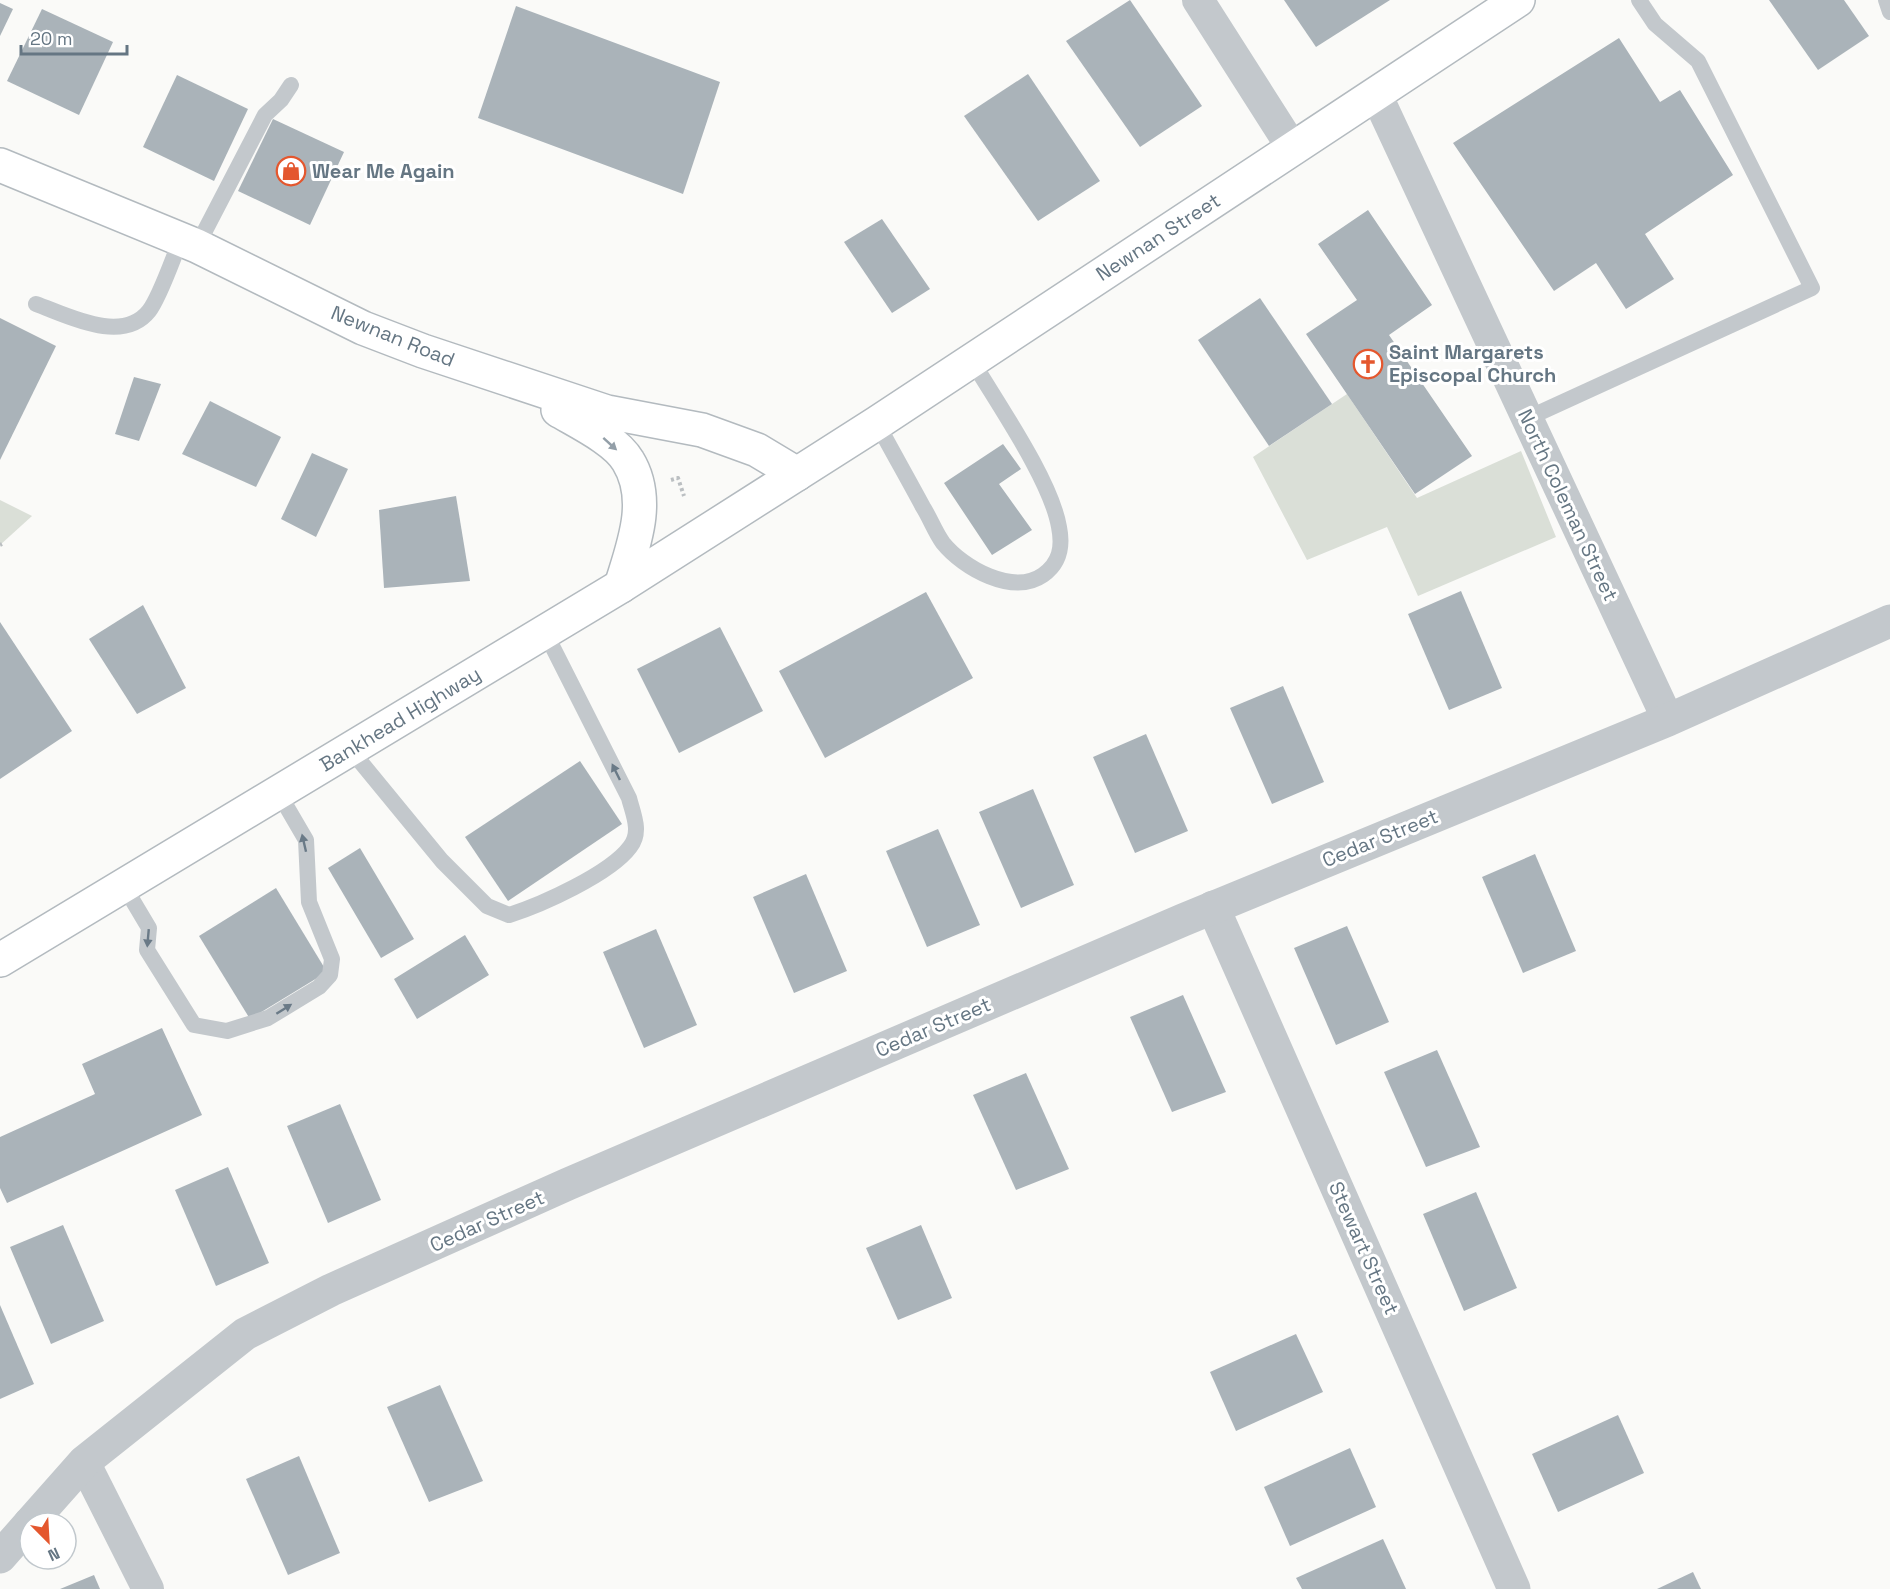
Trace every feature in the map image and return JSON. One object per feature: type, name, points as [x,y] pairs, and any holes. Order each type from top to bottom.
[{"type":"main road","name":"Newnan Street","points":[[797,474],[1518,0]]},
{"type":"main road","name":"Newnan Road","points":[[0,165],[189,243],[363,327],[507,380],[607,412],[702,430],[757,450],[797,474]]},
{"type":"main road","points":[[507,380],[600,435],[628,460],[639,493],[639,530],[621,586]]},
{"type":"main road","name":"Bankhead Highway","points":[[0,960],[621,586],[797,474]]},
{"type":"street","points":[[1198,0],[1293,149]]},
{"type":"street","name":"North Coleman Street","points":[[1376,94],[1668,720]]},
{"type":"street","name":"Cedar Street","points":[[41,1511],[84,1462],[245,1334],[331,1290],[579,1180],[1213,907],[1668,720],[1890,621]]},
{"type":"street","name":"Stewart Street","points":[[1213,907],[1514,1589]]},
{"type":"street","points":[[84,1462],[148,1589]]},
{"type":"street","name":"Cedar Street","points":[[0,1557],[18,1537]]},
{"type":"lane","points":[[1528,418],[1812,288],[1698,62],[1655,24],[1639,0]]},
{"type":"lane","points":[[1886,0],[1890,12]]},
{"type":"lane","points":[[36,304],[94,324],[114,327],[136,321],[149,311],[265,115],[281,100],[291,85]]},
{"type":"lane","points":[[877,423],[943,543],[962,560],[984,574],[1006,581],[1027,583],[1043,575],[1056,563],[1061,550],[1059,527],[1052,504],[1042,480],[971,359]]},
{"type":"lane","points":[[350,749],[442,861],[487,906],[509,915],[541,905],[608,866],[631,846],[637,826],[629,798],[545,632]]},
{"type":"lane","points":[[124,886],[149,928],[147,950],[194,1025],[227,1031],[277,1013],[319,987],[330,975],[332,959],[309,902],[306,840],[278,792]]},
{"type":"path","points":[[670,480],[678,478],[684,496]]},
{"type":"shaded area","points":[[1347,394],[1417,498],[1521,451],[1556,537],[1418,596],[1387,527],[1307,560],[1253,457]]},
{"type":"shaded area","points":[[0,500],[32,516],[0,545]]},
{"type":"building","points":[[1130,0],[1202,106],[1140,147],[1066,41]]},
{"type":"building","points":[[1284,0],[1390,0],[1316,47]]},
{"type":"building","points":[[1769,0],[1844,0],[1869,36],[1818,70]]},
{"type":"building","points":[[0,3],[13,9],[0,36]]},
{"type":"building","points":[[516,6],[720,82],[683,194],[478,118]]},
{"type":"building","points":[[42,9],[113,42],[79,115],[7,81]]},
{"type":"building","points":[[1619,38],[1660,102],[1680,90],[1733,175],[1645,234],[1674,279],[1626,309],[1596,263],[1554,291],[1453,143]]},
{"type":"building","points":[[1028,74],[1100,181],[1038,221],[964,116]]},
{"type":"building","points":[[177,75],[248,109],[214,181],[143,147]]},
{"type":"building","name":"Wear Me Again","points":[[273,119],[344,152],[310,225],[238,191]]},
{"type":"building","name":"Saint Margarets Episcopal Church","points":[[1368,210],[1432,305],[1389,335],[1472,456],[1415,494],[1306,334],[1357,300],[1318,244]]},
{"type":"building","points":[[882,219],[930,289],[892,313],[844,242]]},
{"type":"building","points":[[1260,298],[1332,404],[1269,446],[1198,340]]},
{"type":"building","points":[[0,318],[56,346],[0,460]]},
{"type":"building","points":[[134,377],[161,384],[139,441],[115,434]]},
{"type":"building","points":[[210,401],[281,437],[256,487],[182,454]]},
{"type":"building","points":[[1003,444],[1021,469],[999,484],[1032,530],[992,555],[944,483]]},
{"type":"building","points":[[312,453],[348,469],[316,537],[281,519]]},
{"type":"building","points":[[456,496],[470,581],[384,588],[379,510]]},
{"type":"building","points":[[1461,591],[1502,688],[1449,710],[1408,614]]},
{"type":"building","points":[[926,592],[973,678],[825,758],[779,671]]},
{"type":"building","points":[[143,605],[186,688],[137,714],[89,639]]},
{"type":"building","points":[[0,622],[72,731],[0,779]]},
{"type":"building","points":[[720,627],[763,711],[679,753],[637,669]]},
{"type":"building","points":[[1283,686],[1324,782],[1272,804],[1230,708]]},
{"type":"building","points":[[1146,734],[1188,831],[1135,853],[1093,757]]},
{"type":"building","points":[[580,761],[622,824],[508,901],[465,837]]},
{"type":"building","points":[[1033,789],[1074,885],[1021,908],[979,812]]},
{"type":"building","points":[[938,829],[980,925],[927,947],[886,851]]},
{"type":"building","points":[[360,848],[414,939],[381,958],[328,868]]},
{"type":"building","points":[[1535,854],[1576,951],[1523,973],[1482,877]]},
{"type":"building","points":[[806,874],[847,971],[794,993],[753,897]]},
{"type":"building","points":[[276,888],[327,972],[250,1019],[199,936]]},
{"type":"building","points":[[1347,926],[1389,1022],[1336,1045],[1294,948]]},
{"type":"building","points":[[656,929],[697,1025],[644,1048],[603,952]]},
{"type":"building","points":[[465,935],[489,975],[417,1019],[394,979]]},
{"type":"building","points":[[1183,995],[1226,1092],[1172,1112],[1130,1017]]},
{"type":"building","points":[[162,1028],[202,1115],[7,1203],[0,1188],[0,1137],[95,1094],[82,1064]]},
{"type":"building","points":[[1437,1050],[1480,1147],[1426,1167],[1384,1072]]},
{"type":"building","points":[[1026,1073],[1069,1169],[1016,1190],[973,1095]]},
{"type":"building","points":[[340,1104],[381,1200],[328,1223],[287,1126]]},
{"type":"building","points":[[228,1167],[269,1263],[216,1286],[175,1190]]},
{"type":"building","points":[[1476,1192],[1517,1288],[1464,1311],[1423,1214]]},
{"type":"building","points":[[63,1225],[104,1321],[51,1344],[10,1247]]},
{"type":"building","points":[[921,1225],[952,1298],[898,1320],[866,1248]]},
{"type":"building","points":[[0,1305],[34,1384],[0,1399]]},
{"type":"building","points":[[1296,1334],[1323,1392],[1236,1431],[1210,1372]]},
{"type":"building","points":[[440,1385],[483,1481],[429,1502],[387,1407]]},
{"type":"building","points":[[1618,1415],[1644,1473],[1558,1512],[1532,1454]]},
{"type":"building","points":[[1350,1448],[1376,1507],[1290,1546],[1264,1487]]},
{"type":"building","points":[[299,1456],[340,1553],[288,1575],[246,1479]]},
{"type":"building","points":[[1383,1539],[1406,1589],[1302,1589],[1296,1578]]},
{"type":"building","points":[[1693,1572],[1701,1589],[1657,1589]]},
{"type":"building","points":[[94,1575],[100,1589],[60,1589]]},
{"type":"place","name":"Wear Me Again","points":[[291,171]]},
{"type":"place","name":"Saint Margarets Episcopal Church","points":[[1368,364]]}]
